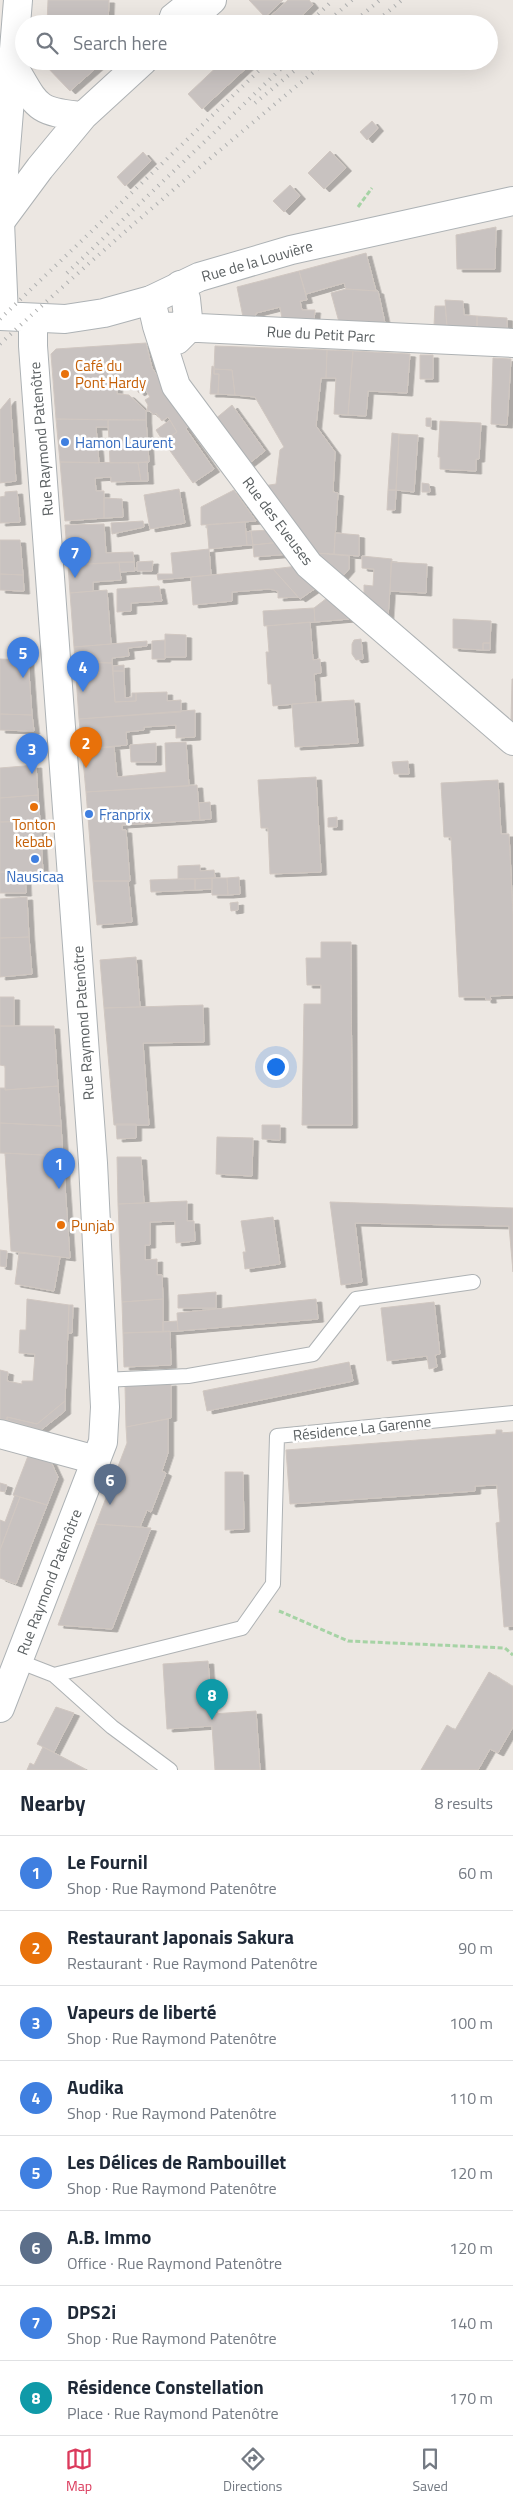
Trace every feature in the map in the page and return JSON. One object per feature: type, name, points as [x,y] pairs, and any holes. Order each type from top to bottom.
[{"type":"main road","points":[[17,15],[18,0]]},
{"type":"main road","points":[[195,15],[212,0]]},
{"type":"main road","points":[[2,316],[0,223],[15,32]]},
{"type":"main road","points":[[12,64],[15,69]]},
{"type":"main road","points":[[16,70],[35,103],[45,111],[83,116]]},
{"type":"main road","points":[[0,223],[40,168],[83,116],[133,70]]},
{"type":"main road","name":"Rue de la Louvière","points":[[2,316],[65,319],[104,313],[151,300],[199,277],[291,250],[513,201]]},
{"type":"main road","points":[[166,353],[189,328],[186,299],[180,285]]},
{"type":"main road","points":[[151,300],[157,326]]},
{"type":"main road","name":"Rue Raymond Patenôtre","points":[[0,1708],[103,1442],[105,1407],[93,1162],[55,618],[34,354],[34,319]]},
{"type":"main road","name":"Rue du Petit Parc","points":[[157,326],[513,343]]},
{"type":"main road","name":"Rue des Eveuses","points":[[157,326],[176,386],[309,564],[453,691],[513,741]]},
{"type":"main road","points":[[0,1434],[96,1460]]},
{"type":"lane","points":[[168,15],[184,0]]},
{"type":"lane","points":[[103,1380],[188,1376],[313,1354],[356,1300],[473,1282]]},
{"type":"lane","name":"Résidence La Garenne","points":[[54,1675],[242,1628],[273,1584],[277,1436],[513,1414]]},
{"type":"lane","points":[[18,1661],[54,1675],[112,1727],[170,1770]]},
{"type":"path","points":[[356,208],[372,188]]},
{"type":"path","points":[[260,1603],[348,1641],[505,1648],[513,1655]]},
{"type":"building","points":[[48,0],[109,0],[108,15],[47,15]]},
{"type":"building","points":[[249,0],[283,0],[267,15],[263,15]]},
{"type":"building","points":[[288,0],[309,0],[313,5],[302,15],[272,15]]},
{"type":"building","points":[[50,70],[94,70],[70,91]]},
{"type":"building","points":[[213,70],[244,70],[202,109],[188,94]]},
{"type":"building","points":[[372,121],[378,128],[367,140],[360,132]]},
{"type":"building","points":[[330,151],[346,168],[324,189],[308,173]]},
{"type":"building","points":[[143,152],[151,161],[125,186],[117,177]]},
{"type":"building","points":[[290,185],[300,196],[284,212],[273,201]]},
{"type":"building","points":[[496,227],[495,269],[457,269],[456,235]]},
{"type":"building","points":[[366,253],[376,291],[346,289],[344,283],[306,294],[299,271]]},
{"type":"building","points":[[299,271],[307,300],[300,301],[302,310],[315,310],[314,321],[282,319],[280,307],[256,313],[255,318],[243,317],[237,287]]},
{"type":"building","points":[[346,289],[378,291],[385,323],[339,322],[331,293]]},
{"type":"building","points":[[445,300],[463,301],[464,315],[477,316],[477,327],[447,326]]},
{"type":"building","points":[[435,306],[445,306],[447,326],[434,325]]},
{"type":"building","points":[[477,316],[507,318],[507,328],[477,327]]},
{"type":"building","points":[[146,343],[152,368],[191,424],[186,429],[214,469],[193,483],[163,441],[177,432],[168,417],[162,421],[156,413],[154,415],[147,411],[148,405],[145,400],[150,397],[145,389],[139,393],[132,383],[117,383],[117,394],[129,395],[146,411],[146,420],[56,419],[51,354],[56,349]]},
{"type":"building","points":[[215,346],[327,350],[326,378],[321,378],[316,426],[335,452],[333,492],[338,493],[334,554],[314,553],[263,486],[276,484],[280,450],[284,447],[255,397],[235,395],[232,370],[214,369]]},
{"type":"building","points":[[327,350],[353,351],[348,415],[334,414],[336,378],[326,378]]},
{"type":"building","points":[[353,351],[410,354],[407,393],[368,391],[366,416],[348,415]]},
{"type":"building","points":[[420,355],[433,355],[433,379],[420,379]]},
{"type":"building","points":[[493,358],[511,359],[507,425],[491,424]]},
{"type":"building","points":[[212,366],[214,367],[214,374],[219,374],[218,394],[210,394]]},
{"type":"building","points":[[214,369],[232,370],[235,395],[218,394],[219,374],[214,374]]},
{"type":"building","points":[[10,398],[16,481],[0,483],[0,410]]},
{"type":"building","points":[[232,405],[265,451],[247,465],[214,420]]},
{"type":"building","points":[[426,418],[431,418],[431,427],[426,426]]},
{"type":"building","points":[[56,419],[108,420],[108,427],[96,427],[99,463],[60,462]]},
{"type":"building","points":[[108,420],[146,420],[149,462],[110,463]]},
{"type":"building","points":[[170,420],[177,432],[163,441],[156,430]]},
{"type":"building","points":[[440,421],[481,423],[479,459],[476,459],[476,471],[440,469],[440,457],[438,457]]},
{"type":"building","points":[[392,433],[399,434],[396,490],[388,490]]},
{"type":"building","points":[[399,434],[418,435],[414,492],[396,490]]},
{"type":"building","points":[[60,462],[138,463],[141,481],[111,482],[111,477],[95,478],[96,491],[104,491],[104,518],[65,521]]},
{"type":"building","points":[[147,462],[148,481],[141,481],[138,463]]},
{"type":"building","points":[[422,483],[429,484],[430,492],[422,492]]},
{"type":"building","points":[[179,489],[185,523],[150,529],[144,495]]},
{"type":"building","points":[[234,490],[256,521],[201,525],[201,507]]},
{"type":"building","points":[[388,490],[396,490],[395,510],[387,510]]},
{"type":"building","points":[[17,491],[20,522],[0,523],[0,497],[5,496],[5,492]]},
{"type":"building","points":[[104,498],[122,499],[123,517],[104,518]]},
{"type":"building","points":[[143,521],[144,527],[112,534],[111,523]]},
{"type":"building","points":[[245,522],[247,545],[209,549],[207,525]]},
{"type":"building","points":[[104,524],[106,553],[133,552],[134,562],[68,565],[65,525]]},
{"type":"building","points":[[271,530],[281,542],[253,545],[251,531]]},
{"type":"building","points":[[251,531],[253,545],[247,545],[246,532]]},
{"type":"building","points":[[335,533],[359,535],[359,556],[334,554]]},
{"type":"building","points":[[0,540],[20,540],[23,575],[0,574]]},
{"type":"building","points":[[281,542],[289,554],[254,557],[253,545]]},
{"type":"building","points":[[209,549],[211,575],[158,580],[157,574],[173,574],[171,553]]},
{"type":"building","points":[[316,553],[349,556],[349,569],[342,577]]},
{"type":"building","points":[[362,556],[392,559],[388,617],[364,595],[364,585],[373,586],[374,569],[362,568]]},
{"type":"building","points":[[153,561],[152,571],[137,571],[137,562]]},
{"type":"building","points":[[119,562],[134,562],[135,571],[120,572]]},
{"type":"building","points":[[119,562],[121,580],[93,582],[93,591],[70,593],[68,565]]},
{"type":"building","points":[[391,562],[427,564],[426,593],[390,591]]},
{"type":"building","points":[[298,566],[316,588],[300,599],[273,569]]},
{"type":"building","points":[[273,569],[298,597],[278,598],[278,591],[269,589],[232,592],[232,601],[193,605],[191,577]]},
{"type":"building","points":[[0,574],[23,575],[24,591],[0,590]]},
{"type":"building","points":[[159,586],[162,601],[131,603],[131,611],[117,612],[117,589]]},
{"type":"building","points":[[107,590],[111,644],[74,647],[70,593]]},
{"type":"building","points":[[327,598],[349,619],[315,622],[314,608]]},
{"type":"building","points":[[314,608],[315,622],[264,626],[263,611]]},
{"type":"building","points":[[453,619],[491,621],[490,643],[483,643],[483,650],[453,648]]},
{"type":"building","points":[[310,622],[313,660],[320,659],[321,673],[314,674],[316,702],[273,706],[271,684],[268,684],[266,652],[269,652],[267,626]]},
{"type":"building","points":[[165,634],[186,635],[186,657],[165,657]]},
{"type":"building","points":[[361,639],[363,659],[356,660],[352,654],[352,644],[354,640]]},
{"type":"building","points":[[165,640],[165,659],[152,659],[152,641]]},
{"type":"building","points":[[147,641],[147,646],[128,648],[129,656],[112,658],[112,663],[75,662],[74,647]]},
{"type":"building","points":[[483,643],[490,643],[490,650],[483,650]]},
{"type":"building","points":[[0,659],[28,660],[32,715],[0,714]]},
{"type":"building","points":[[75,662],[112,663],[115,702],[136,701],[136,693],[167,692],[167,701],[181,700],[181,712],[79,719]]},
{"type":"building","points":[[124,665],[124,671],[113,671],[113,666]]},
{"type":"building","points":[[113,671],[124,671],[125,698],[132,697],[132,693],[136,693],[136,701],[115,702]]},
{"type":"building","points":[[512,679],[513,722],[511,722]]},
{"type":"building","points":[[354,700],[358,743],[295,747],[292,704]]},
{"type":"building","points":[[195,710],[195,737],[176,738],[176,725],[144,727],[144,730],[126,732],[127,745],[82,749],[79,719]]},
{"type":"building","points":[[0,714],[32,715],[34,731],[0,730]]},
{"type":"building","points":[[186,742],[189,786],[86,792],[82,749],[114,747],[117,777],[166,772],[165,743]]},
{"type":"building","points":[[156,743],[156,762],[131,762],[130,745]]},
{"type":"building","points":[[408,761],[409,774],[394,774],[392,762]]},
{"type":"building","points":[[36,765],[38,795],[0,798],[0,768]]},
{"type":"building","points":[[316,777],[321,872],[270,874],[268,828],[261,828],[258,780]]},
{"type":"building","points":[[498,780],[501,834],[509,834],[513,915],[513,995],[490,996],[491,1000],[486,1000],[485,997],[459,997],[451,837],[444,837],[441,783]]},
{"type":"building","points":[[197,785],[200,820],[122,825],[122,830],[126,830],[130,881],[93,881],[86,792]]},
{"type":"building","points":[[38,795],[40,821],[0,822],[0,798]]},
{"type":"building","points":[[210,802],[211,819],[200,820],[199,803]]},
{"type":"building","points":[[337,817],[337,827],[328,827],[328,818]]},
{"type":"building","points":[[40,821],[43,872],[0,872],[0,822]]},
{"type":"building","points":[[200,865],[200,871],[214,870],[215,878],[178,879],[178,866]]},
{"type":"building","points":[[0,872],[25,872],[26,893],[0,893]]},
{"type":"building","points":[[239,877],[240,894],[228,895],[227,878]]},
{"type":"building","points":[[212,878],[212,889],[195,890],[195,879]]},
{"type":"building","points":[[212,878],[227,878],[228,895],[212,895]]},
{"type":"building","points":[[195,879],[195,890],[151,892],[150,880]]},
{"type":"building","points":[[93,881],[128,881],[132,922],[97,925]]},
{"type":"building","points":[[27,897],[29,937],[0,938],[0,899]]},
{"type":"building","points":[[238,902],[238,910],[231,911],[230,903]]},
{"type":"building","points":[[29,937],[32,974],[0,977],[0,938]]},
{"type":"building","points":[[321,942],[351,942],[352,1125],[302,1125],[304,1004],[321,1004],[321,985],[307,985],[306,958],[321,958]]},
{"type":"building","points":[[136,957],[140,1007],[104,1008],[100,960]]},
{"type":"building","points":[[0,997],[14,997],[14,1026],[0,1026]]},
{"type":"building","points":[[203,1005],[204,1042],[143,1043],[149,1125],[114,1125],[104,1008]]},
{"type":"building","points":[[0,1026],[54,1026],[58,1086],[5,1090],[5,1066],[0,1065]]},
{"type":"building","points":[[58,1086],[61,1126],[0,1123],[0,1088],[5,1088],[5,1090]]},
{"type":"building","points":[[0,1123],[61,1126],[63,1156],[0,1153]]},
{"type":"building","points":[[116,1124],[136,1124],[136,1138],[117,1139]]},
{"type":"building","points":[[262,1125],[280,1125],[280,1140],[262,1139]]},
{"type":"building","points":[[217,1137],[253,1138],[252,1176],[216,1174]]},
{"type":"building","points":[[5,1153],[63,1156],[70,1258],[11,1251]]},
{"type":"building","points":[[117,1157],[141,1157],[144,1203],[118,1204]]},
{"type":"building","points":[[187,1201],[187,1221],[194,1221],[195,1241],[176,1243],[175,1221],[150,1222],[150,1245],[145,1245],[145,1260],[157,1259],[157,1275],[162,1275],[163,1299],[122,1302],[118,1204]]},
{"type":"building","points":[[330,1202],[513,1208],[513,1272],[509,1226],[355,1223],[362,1282],[341,1285]]},
{"type":"building","points":[[273,1217],[280,1264],[245,1269],[243,1252],[246,1252],[241,1221]]},
{"type":"building","points":[[0,1250],[7,1251],[6,1267],[0,1266]]},
{"type":"building","points":[[19,1253],[60,1257],[54,1291],[15,1284]]},
{"type":"building","points":[[216,1292],[216,1308],[178,1308],[178,1295]]},
{"type":"building","points":[[27,1299],[69,1305],[65,1401],[37,1424],[7,1417],[7,1420],[0,1419],[0,1370],[8,1372],[7,1381],[22,1384],[22,1381],[33,1381],[35,1354],[19,1353],[20,1330],[26,1330]]},
{"type":"building","points":[[163,1299],[163,1332],[123,1333],[122,1302]]},
{"type":"building","points":[[316,1299],[318,1319],[178,1331],[177,1313]]},
{"type":"building","points":[[434,1302],[440,1354],[435,1355],[437,1367],[429,1369],[427,1356],[387,1361],[381,1308]]},
{"type":"building","points":[[69,1305],[73,1305],[72,1333],[68,1333]]},
{"type":"building","points":[[177,1321],[178,1331],[163,1332],[163,1322]]},
{"type":"building","points":[[170,1331],[171,1365],[124,1367],[123,1333]]},
{"type":"building","points":[[349,1362],[353,1381],[207,1411],[203,1391]]},
{"type":"building","points":[[171,1383],[171,1418],[126,1427],[125,1386]]},
{"type":"building","points":[[65,1401],[65,1411],[41,1430],[7,1420],[7,1417],[37,1424]]},
{"type":"building","points":[[168,1419],[168,1453],[162,1471],[166,1473],[151,1512],[147,1510],[140,1527],[96,1524],[127,1443],[126,1427]]},
{"type":"building","points":[[496,1430],[502,1430],[502,1433],[513,1432],[513,1626],[504,1627],[496,1523],[500,1522],[497,1485],[475,1486],[475,1491],[290,1504],[286,1450],[496,1434]]},
{"type":"building","points":[[28,1456],[51,1462],[58,1477],[47,1505],[13,1495]]},
{"type":"building","points":[[225,1472],[243,1472],[244,1529],[225,1530]]},
{"type":"building","points":[[0,1483],[7,1485],[5,1492],[0,1491]]},
{"type":"building","points":[[15,1495],[20,1497],[0,1550],[0,1520],[5,1522]]},
{"type":"building","points":[[20,1497],[47,1505],[16,1584],[0,1578],[0,1550]]},
{"type":"building","points":[[96,1524],[151,1528],[112,1629],[58,1625]]},
{"type":"building","points":[[208,1661],[212,1714],[256,1711],[260,1770],[215,1770],[212,1726],[167,1729],[163,1664]]},
{"type":"building","points":[[489,1672],[513,1687],[513,1727],[498,1753],[490,1749],[478,1770],[421,1770],[447,1725],[455,1730]]},
{"type":"building","points":[[56,1707],[74,1713],[54,1752],[37,1744]]},
{"type":"building","points":[[43,1747],[85,1770],[27,1770],[30,1763],[34,1765]]},
{"type":"railway","points":[[317,15],[333,0]]},
{"type":"railway","points":[[335,15],[352,0]]},
{"type":"railway","points":[[362,15],[380,0]]},
{"type":"railway","points":[[384,15],[402,0]]},
{"type":"railway","points":[[0,319],[260,70]]},
{"type":"railway","points":[[67,273],[280,70]]},
{"type":"railway","points":[[255,103],[295,70]]},
{"type":"railway","points":[[0,344],[161,200],[316,70]]},
{"type":"place","name":"Café du Pont Hardy","points":[[65,374]]},
{"type":"place","name":"Hamon Laurent","points":[[65,442]]},
{"type":"place","name":"DPS2i","points":[[75,578]]},
{"type":"place","name":"Les Délices de Rambouillet","points":[[23,678]]},
{"type":"place","name":"Audika","points":[[83,692]]},
{"type":"place","name":"Restaurant Japonais Sakura","points":[[86,768]]},
{"type":"place","name":"Vapeurs de liberté","points":[[32,774]]},
{"type":"place","name":"Tonton kebab","points":[[34,807]]},
{"type":"place","name":"Franprix","points":[[89,814]]},
{"type":"place","name":"Nausicaa","points":[[35,859]]},
{"type":"place","name":"Le Fournil","points":[[59,1189]]},
{"type":"place","name":"Punjab","points":[[61,1225]]},
{"type":"place","name":"A.B. Immo","points":[[110,1505]]},
{"type":"place","name":"Résidence Constellation","points":[[212,1720]]}]
